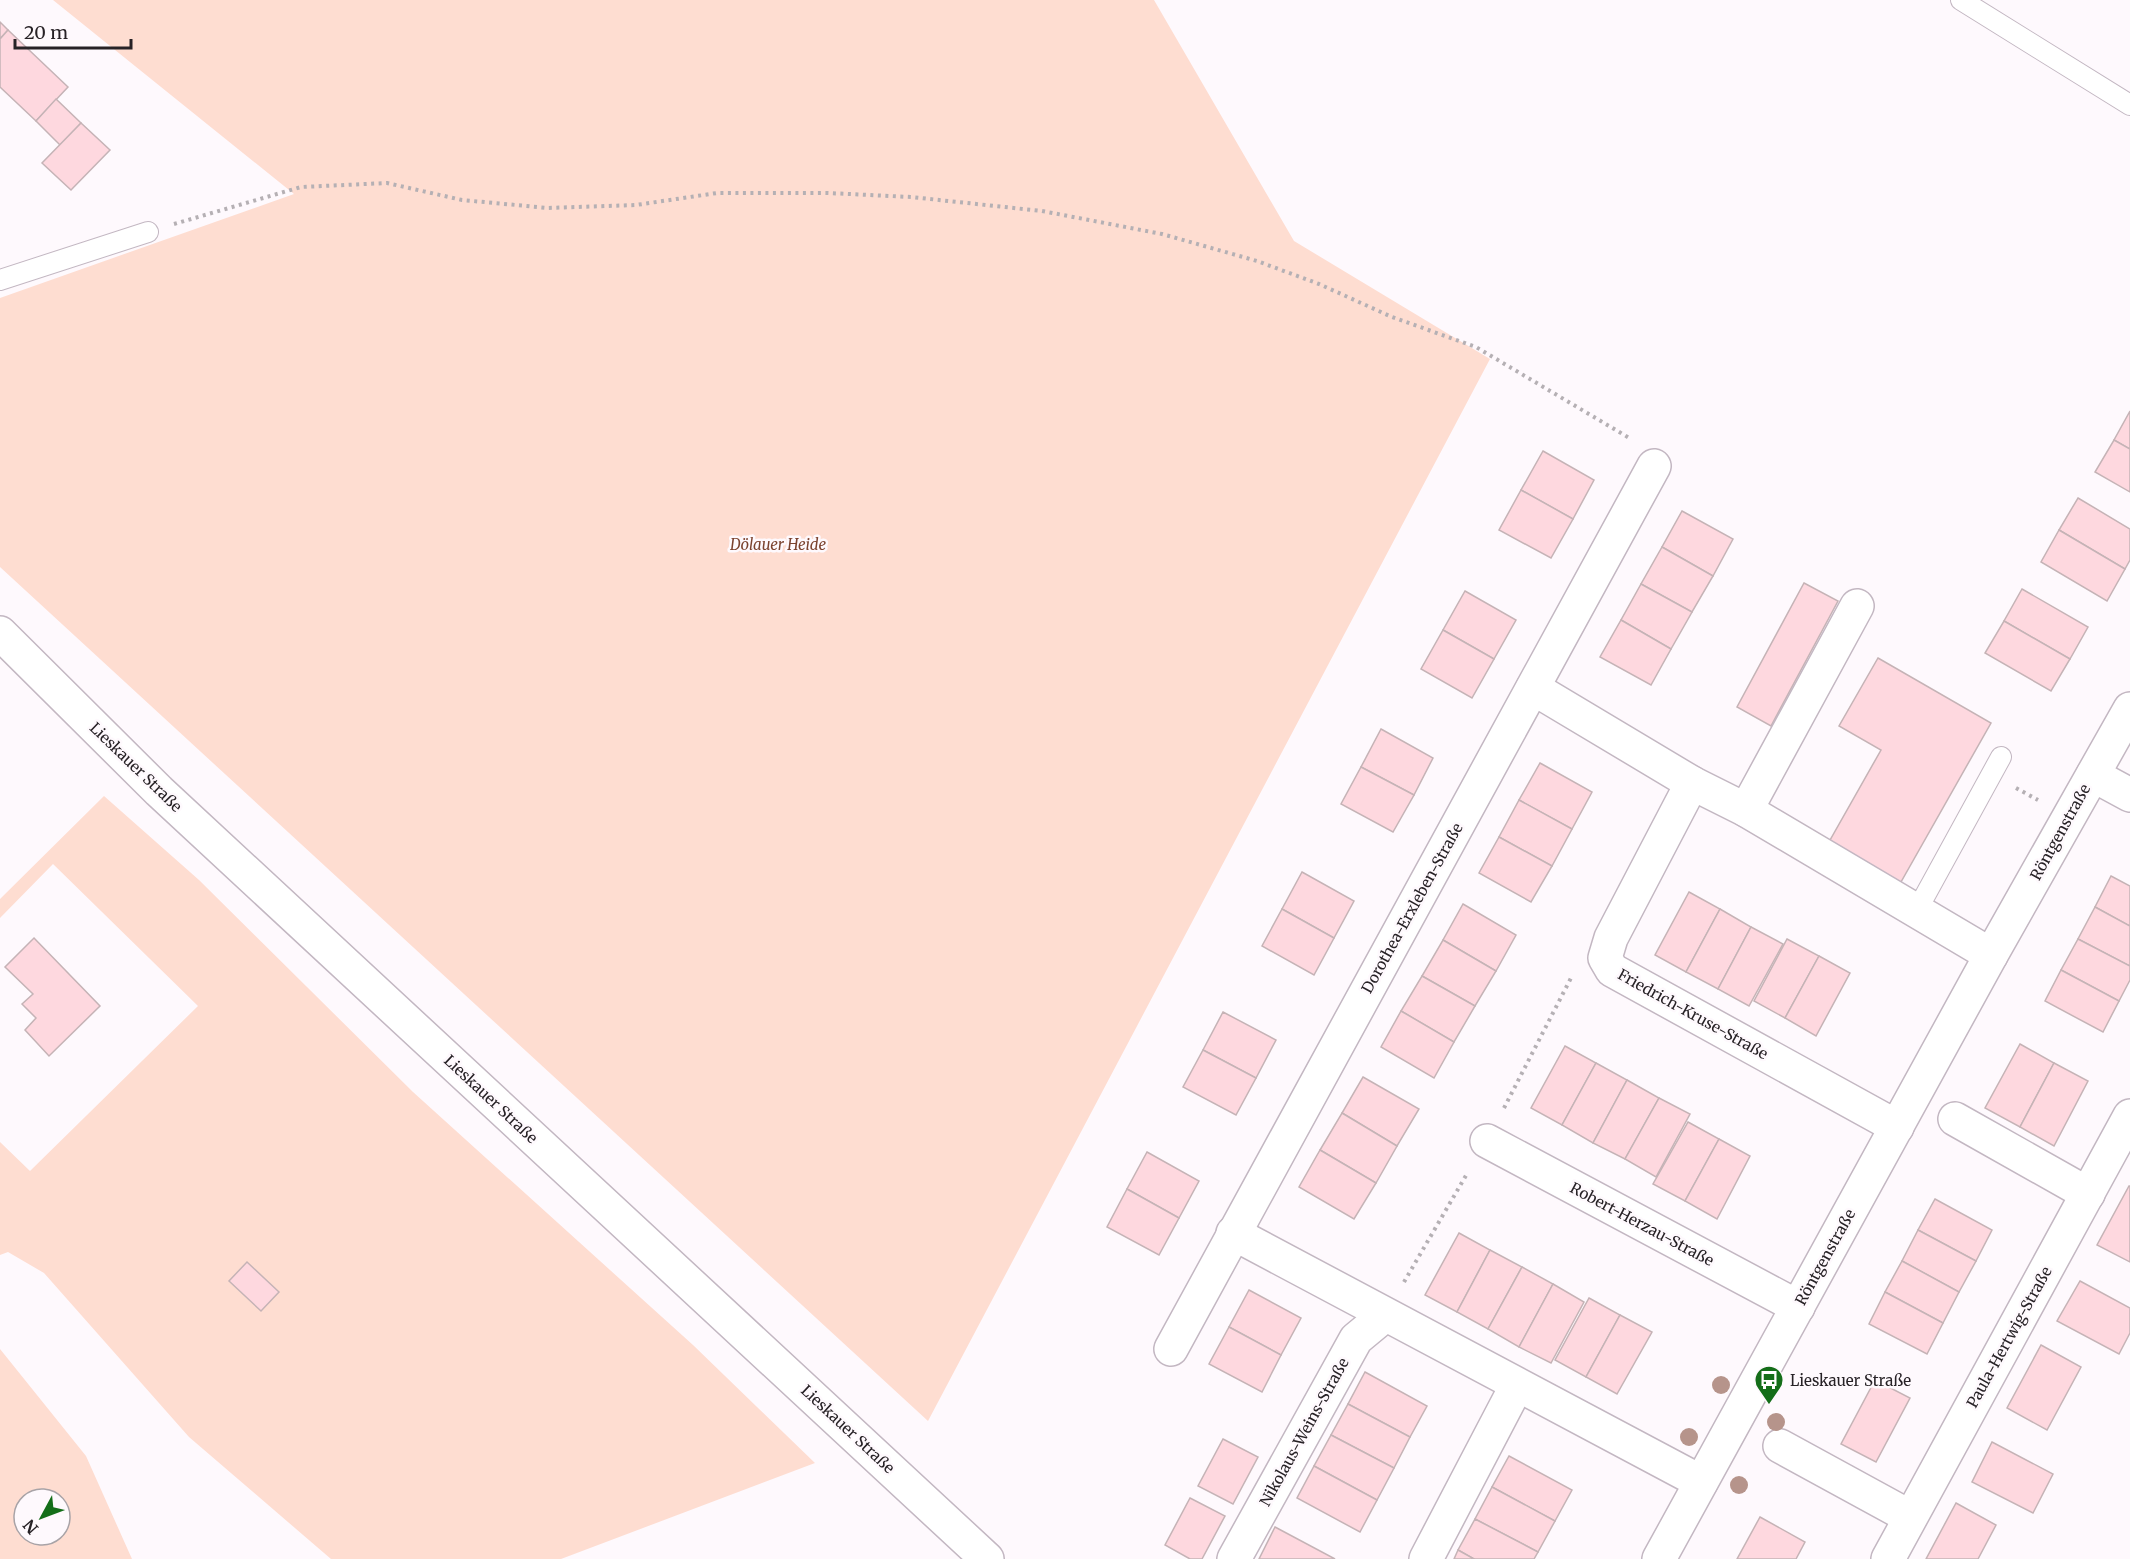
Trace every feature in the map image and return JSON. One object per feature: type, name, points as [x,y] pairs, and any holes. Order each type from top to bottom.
[{"type":"street","name":"Dorothea-Erxleben-Straße","points":[[1170,1349],[1654,466]]},
{"type":"street","points":[[1746,810],[1857,606]]},
{"type":"street","name":"Lieskauer Straße","points":[[0,633],[159,791],[987,1559]]},
{"type":"street","points":[[1533,688],[1692,783],[1746,810],[1991,955]]},
{"type":"street","name":"Röntgenstraße","points":[[1659,1559],[1991,955],[2130,709]]},
{"type":"street","points":[[2092,775],[2130,795]]},
{"type":"street","name":"Friedrich-Kruse-Straße","points":[[1692,783],[1611,938],[1605,958],[1612,970],[1897,1127]]},
{"type":"street","name":"Paula-Hertwig-Straße","points":[[1888,1559],[2130,1116]]},
{"type":"street","points":[[1955,1119],[2088,1194]]},
{"type":"street","name":"Robert-Herzau-Straße","points":[[1487,1140],[1798,1307]]},
{"type":"street","points":[[1233,1233],[1701,1482]]},
{"type":"street","name":"Nikolaus-Weins-Straße","points":[[1234,1559],[1356,1339],[1385,1315]]},
{"type":"street","points":[[1426,1559],[1517,1385]]},
{"type":"street","points":[[1780,1446],[1910,1517]]},
{"type":"lane","points":[[1961,0],[2130,105]]},
{"type":"lane","points":[[0,280],[148,232]]},
{"type":"lane","points":[[1916,912],[2001,757]]},
{"type":"path","points":[[148,232],[301,187],[387,183],[462,200],[548,208],[636,205],[717,193],[828,193],[911,196],[1042,211],[1162,234],[1257,261],[1319,284],[1392,317],[1476,347],[1656,454],[1654,466]]},
{"type":"path","points":[[1992,775],[2069,817]]},
{"type":"green space","name":"Dölauer Heide","points":[[53,0],[1154,0],[1294,241],[1490,359],[928,1421],[0,567],[0,298],[294,194]]},
{"type":"green space","points":[[104,796],[199,880],[413,1092],[693,1345],[815,1463],[561,1559],[331,1559],[189,1437],[44,1273],[8,1252],[0,1255],[0,1142],[30,1171],[198,1006],[53,864],[0,918],[0,899]]},
{"type":"green space","points":[[0,1349],[86,1456],[132,1559],[0,1559]]},
{"type":"building","points":[[0,22],[8,30],[0,39]]},
{"type":"building","points":[[8,30],[68,87],[36,121],[0,87],[0,39]]},
{"type":"building","points":[[56,99],[81,123],[60,145],[36,121]]},
{"type":"building","points":[[81,123],[110,150],[71,190],[42,163]]},
{"type":"building","points":[[2130,411],[2130,449],[2114,440]]},
{"type":"building","points":[[2114,440],[2130,449],[2130,492],[2095,472]]},
{"type":"building","points":[[1543,451],[1594,480],[1573,519],[1521,490]]},
{"type":"building","points":[[1521,490],[1573,519],[1551,558],[1499,530]]},
{"type":"building","points":[[2078,498],[2130,529],[2130,560],[2125,569],[2059,530]]},
{"type":"building","points":[[1682,511],[1733,539],[1713,576],[1662,547]]},
{"type":"building","points":[[2059,530],[2125,569],[2107,601],[2041,562]]},
{"type":"building","points":[[1662,547],[1713,576],[1692,612],[1641,584]]},
{"type":"building","points":[[1804,583],[1838,601],[1771,726],[1737,707]]},
{"type":"building","points":[[1641,584],[1692,612],[1671,649],[1621,620]]},
{"type":"building","points":[[2022,589],[2088,627],[2070,659],[2004,621]]},
{"type":"building","points":[[1465,591],[1516,620],[1494,659],[1443,630]]},
{"type":"building","points":[[1621,620],[1671,649],[1651,685],[1600,657]]},
{"type":"building","points":[[2004,621],[2070,659],[2051,691],[1985,653]]},
{"type":"building","points":[[1443,630],[1494,659],[1472,698],[1421,669]]},
{"type":"building","points":[[1878,658],[1991,723],[1897,889],[1825,849],[1881,750],[1839,726]]},
{"type":"building","points":[[1381,729],[1433,758],[1414,795],[1361,767]]},
{"type":"building","points":[[1540,763],[1592,792],[1572,829],[1519,800]]},
{"type":"building","points":[[1361,767],[1414,795],[1393,832],[1341,804]]},
{"type":"building","points":[[1519,800],[1572,829],[1552,866],[1499,837]]},
{"type":"building","points":[[1499,837],[1552,866],[1531,902],[1479,873]]},
{"type":"building","points":[[1302,872],[1354,901],[1334,938],[1282,909]]},
{"type":"building","points":[[2111,876],[2130,886],[2130,926],[2095,907]]},
{"type":"building","points":[[1689,892],[1720,909],[1686,972],[1655,955]]},
{"type":"building","points":[[1463,904],[1516,935],[1496,971],[1443,940]]},
{"type":"building","points":[[2095,907],[2130,926],[2130,966],[2078,939]]},
{"type":"building","points":[[1282,909],[1334,938],[1314,975],[1262,946]]},
{"type":"building","points":[[1720,909],[1751,927],[1718,989],[1686,972]]},
{"type":"building","points":[[1751,927],[1783,944],[1749,1006],[1718,989]]},
{"type":"building","points":[[34,938],[100,1006],[49,1056],[25,1030],[36,1018],[22,1004],[33,994],[5,967]]},
{"type":"building","points":[[1787,939],[1819,956],[1785,1018],[1754,1001]]},
{"type":"building","points":[[2078,939],[2130,966],[2130,980],[2119,1001],[2061,970]]},
{"type":"building","points":[[1443,940],[1496,971],[1475,1006],[1422,976]]},
{"type":"building","points":[[1819,956],[1850,973],[1816,1036],[1785,1018]]},
{"type":"building","points":[[2061,970],[2119,1001],[2103,1032],[2045,1001]]},
{"type":"building","points":[[1422,976],[1475,1006],[1454,1042],[1401,1011]]},
{"type":"building","points":[[1401,1011],[1454,1042],[1434,1078],[1381,1047]]},
{"type":"building","points":[[1223,1012],[1276,1040],[1256,1078],[1203,1050]]},
{"type":"building","points":[[2020,1044],[2054,1063],[2020,1127],[1985,1108]]},
{"type":"building","points":[[1565,1046],[1596,1063],[1562,1125],[1531,1108]]},
{"type":"building","points":[[1203,1050],[1256,1078],[1236,1115],[1183,1087]]},
{"type":"building","points":[[1596,1063],[1627,1080],[1593,1143],[1562,1125]]},
{"type":"building","points":[[2054,1063],[2088,1081],[2054,1146],[2020,1127]]},
{"type":"building","points":[[1363,1077],[1419,1109],[1397,1146],[1342,1113]]},
{"type":"building","points":[[1627,1080],[1659,1098],[1625,1159],[1593,1143]]},
{"type":"building","points":[[1659,1098],[1690,1114],[1656,1177],[1625,1159]]},
{"type":"building","points":[[1342,1113],[1397,1146],[1376,1183],[1320,1150]]},
{"type":"building","points":[[1688,1122],[1719,1139],[1685,1201],[1653,1184]]},
{"type":"building","points":[[1719,1139],[1750,1156],[1717,1219],[1685,1201]]},
{"type":"building","points":[[1320,1150],[1376,1183],[1354,1219],[1299,1187]]},
{"type":"building","points":[[1147,1152],[1199,1181],[1179,1218],[1127,1189]]},
{"type":"building","points":[[2130,1186],[2130,1262],[2097,1245]]},
{"type":"building","points":[[1127,1189],[1179,1218],[1159,1255],[1107,1227]]},
{"type":"building","points":[[1935,1199],[1992,1230],[1976,1261],[1918,1230]]},
{"type":"building","points":[[1918,1230],[1976,1261],[1959,1292],[1902,1261]]},
{"type":"building","points":[[1459,1233],[1490,1250],[1457,1312],[1425,1295]]},
{"type":"building","points":[[1490,1250],[1522,1267],[1488,1329],[1457,1312]]},
{"type":"building","points":[[1902,1261],[1959,1292],[1943,1323],[1885,1292]]},
{"type":"building","points":[[247,1262],[279,1292],[261,1311],[229,1281]]},
{"type":"building","points":[[1522,1267],[1553,1284],[1519,1347],[1488,1329]]},
{"type":"building","points":[[2080,1281],[2130,1308],[2130,1333],[2119,1354],[2057,1321]]},
{"type":"building","points":[[1553,1284],[1584,1302],[1551,1363],[1519,1347]]},
{"type":"building","points":[[1249,1290],[1301,1318],[1281,1355],[1229,1327]]},
{"type":"building","points":[[1885,1292],[1943,1323],[1927,1354],[1869,1324]]},
{"type":"building","points":[[1589,1298],[1620,1315],[1586,1377],[1555,1360]]},
{"type":"building","points":[[1620,1315],[1652,1332],[1617,1394],[1586,1377]]},
{"type":"building","points":[[1229,1327],[1281,1355],[1262,1392],[1209,1364]]},
{"type":"building","points":[[2041,1345],[2081,1367],[2047,1430],[2007,1408]]},
{"type":"building","points":[[1365,1372],[1427,1406],[1410,1437],[1348,1404]]},
{"type":"building","points":[[1875,1380],[1910,1398],[1876,1462],[1841,1444]]},
{"type":"building","points":[[1348,1404],[1410,1437],[1394,1468],[1331,1435]]},
{"type":"building","points":[[1331,1435],[1394,1468],[1377,1500],[1314,1466]]},
{"type":"building","points":[[1223,1439],[1258,1457],[1233,1504],[1198,1486]]},
{"type":"building","points":[[1992,1442],[2053,1474],[2033,1513],[1972,1482]]},
{"type":"building","points":[[1509,1456],[1572,1490],[1555,1521],[1492,1487]]},
{"type":"building","points":[[1314,1466],[1377,1500],[1360,1532],[1297,1498]]},
{"type":"building","points":[[1492,1487],[1555,1521],[1538,1552],[1475,1519]]},
{"type":"building","points":[[1190,1498],[1225,1516],[1202,1559],[1190,1559],[1165,1545]]},
{"type":"building","points":[[1956,1503],[1996,1525],[1978,1559],[1926,1559]]},
{"type":"building","points":[[1760,1517],[1805,1542],[1796,1559],[1737,1559]]},
{"type":"building","points":[[1475,1519],[1538,1552],[1534,1559],[1474,1559],[1458,1550]]},
{"type":"building","points":[[1275,1527],[1335,1559],[1259,1559]]},
{"type":"building","points":[[1458,1550],[1474,1559],[1454,1559]]},
{"type":"place","name":"Lieskauer Straße","points":[[1769,1406]]}]
